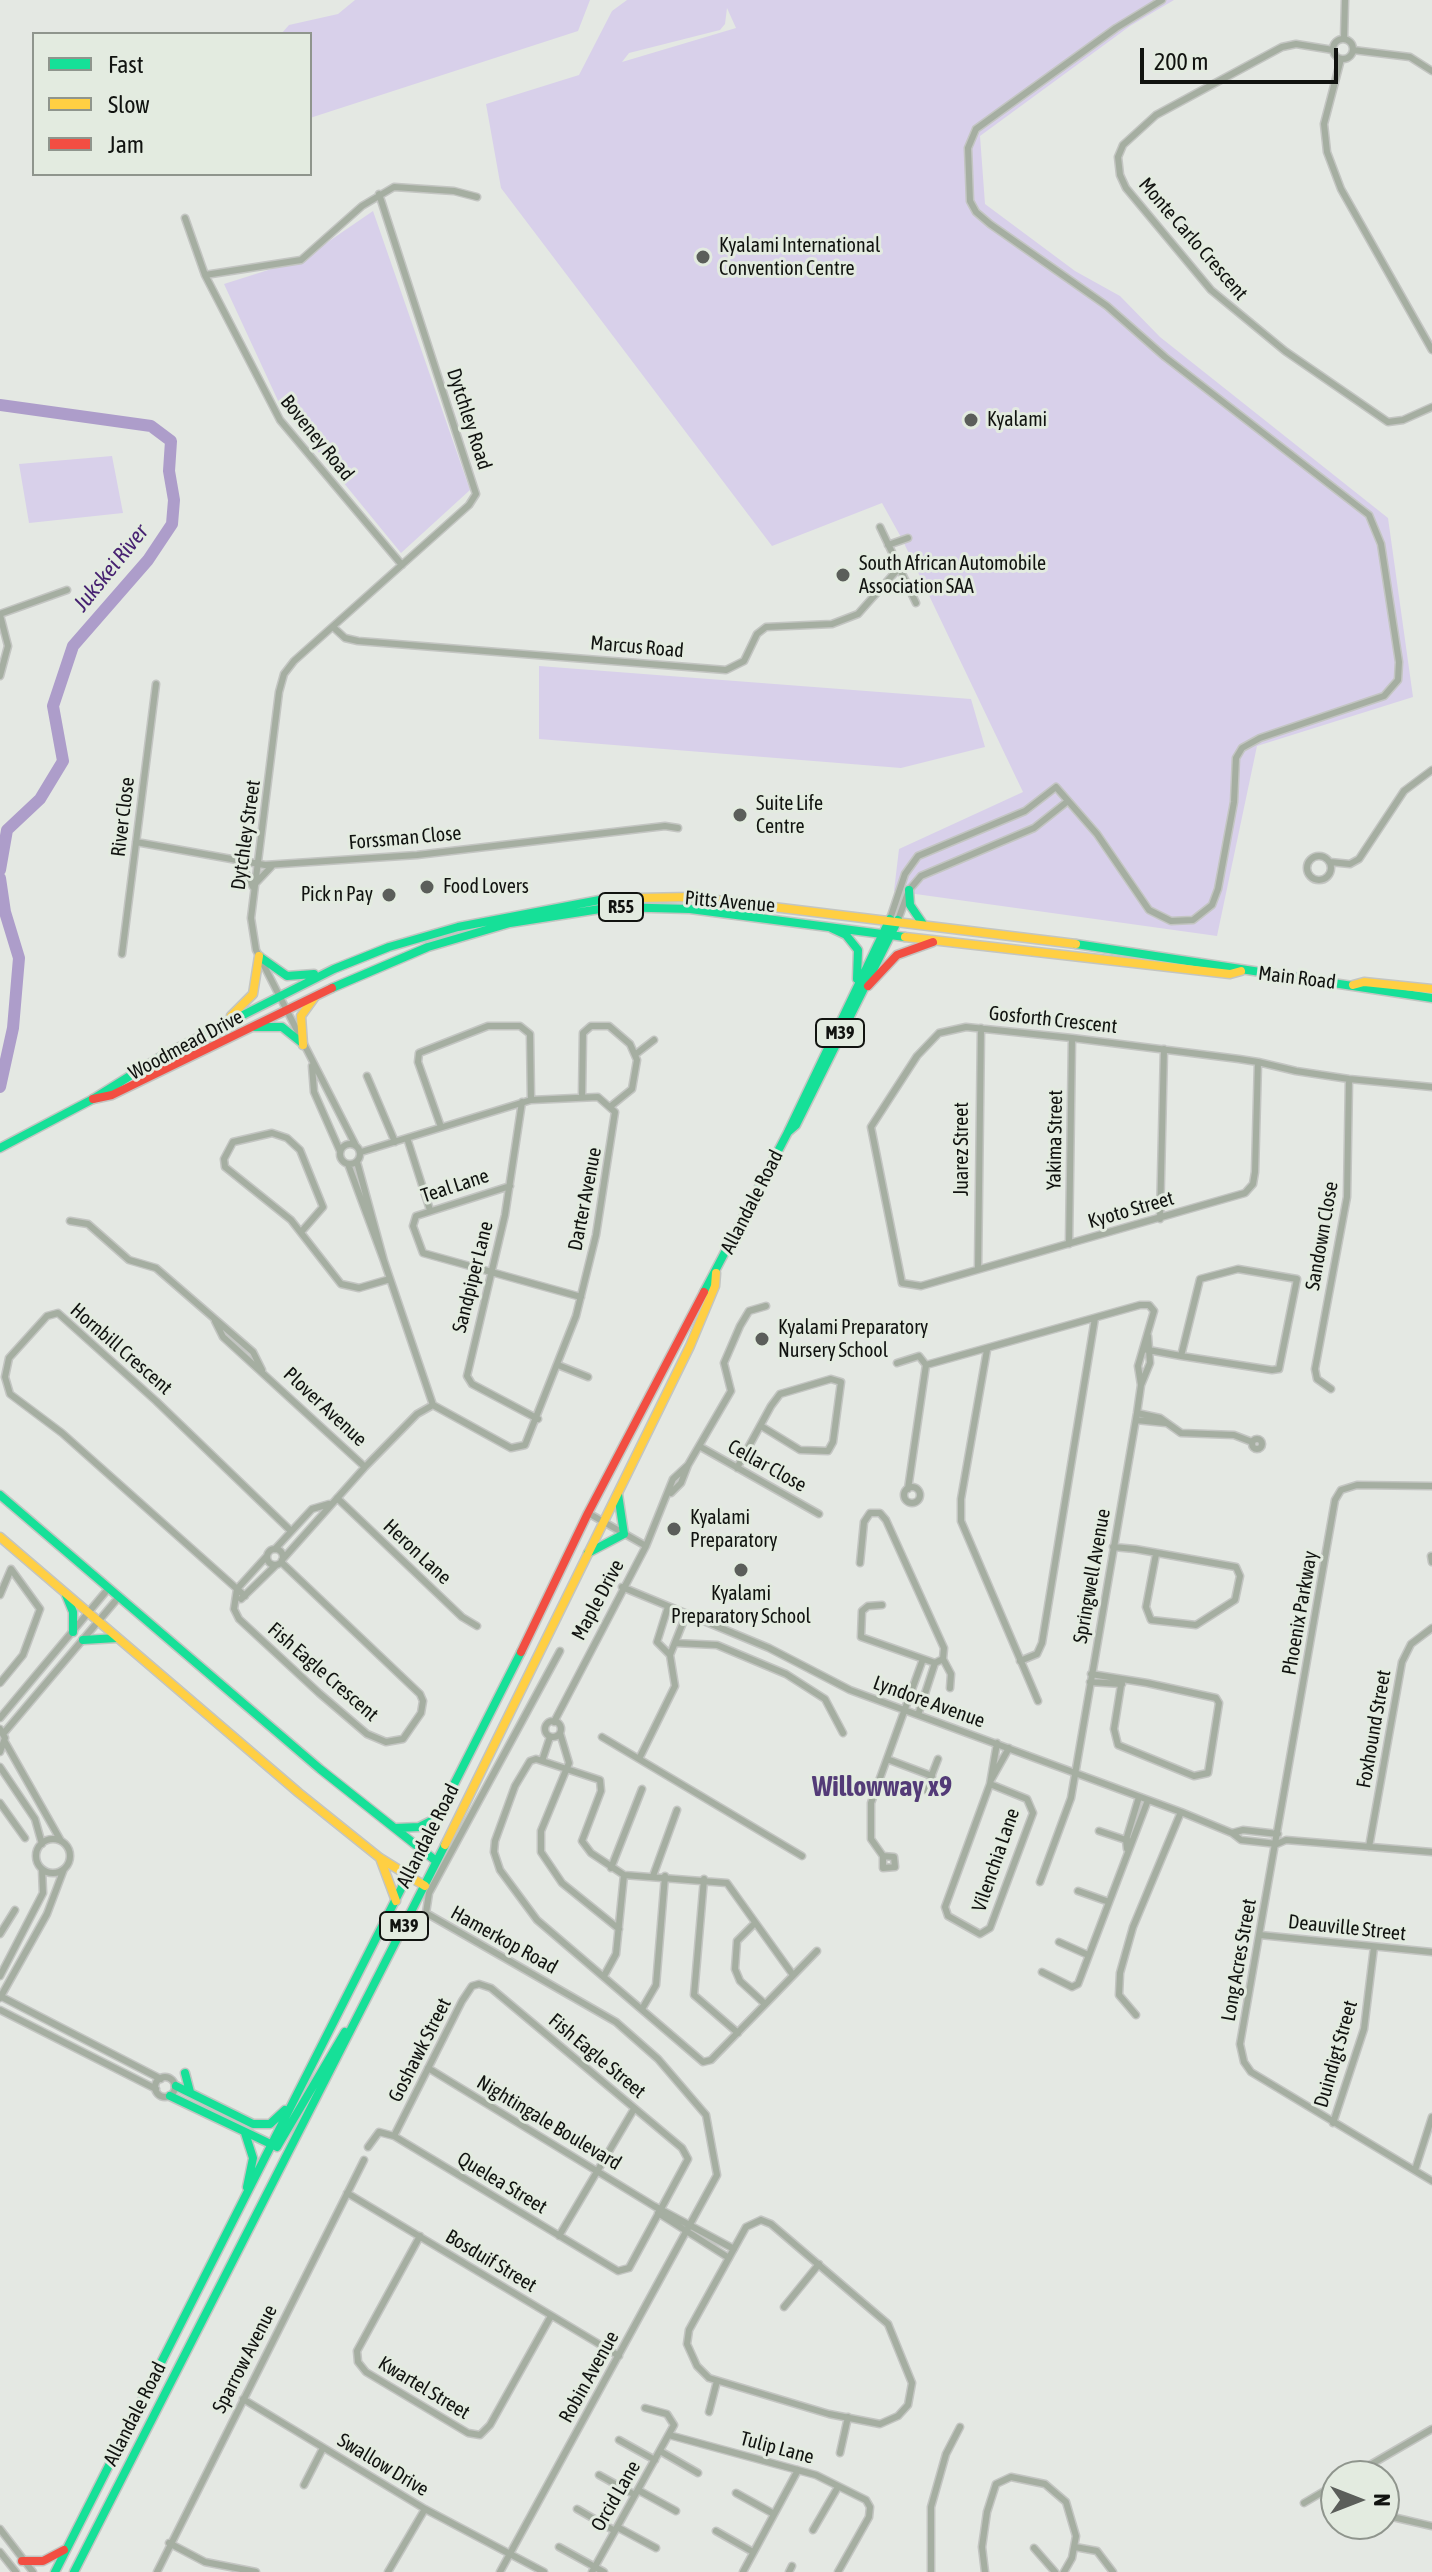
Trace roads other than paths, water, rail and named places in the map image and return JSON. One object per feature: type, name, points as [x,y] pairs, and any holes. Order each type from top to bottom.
[{"type":"main road","points":[[909,890],[910,905],[923,924]]},
{"type":"main road","name":"Pitts Avenue","points":[[280,994],[389,947],[458,927],[610,898],[691,897],[894,920],[1191,964]]},
{"type":"main road","name":"Pitts Avenue","points":[[286,1007],[414,952],[476,932],[574,911],[613,907],[678,908],[823,924],[936,941],[1191,964]]},
{"type":"main road","name":"Allandale Road","points":[[55,2572],[396,1901],[588,1513],[687,1320],[716,1273],[894,920]]},
{"type":"main road","points":[[823,924],[846,935],[858,950],[860,965],[856,995]]},
{"type":"main road","points":[[856,995],[897,955],[936,941]]},
{"type":"main road","points":[[213,1030],[253,994],[259,957],[280,972],[294,977],[334,969]]},
{"type":"main road","name":"Main Road","points":[[1191,964],[1230,974],[1241,971],[1432,998]]},
{"type":"main road","name":"Main Road","points":[[1353,985],[1364,982],[1432,989]]},
{"type":"main road","points":[[303,1044],[302,1012],[323,991]]},
{"type":"main road","name":"Woodmead Drive","points":[[93,1099],[100,1092],[280,994]]},
{"type":"main road","name":"Woodmead Drive","points":[[0,1148],[93,1099],[112,1095],[286,1007]]},
{"type":"main road","points":[[246,1029],[275,1026],[303,1044]]},
{"type":"main road","name":"Allandale Road","points":[[76,2570],[425,1886],[690,1346],[715,1286],[716,1273]]},
{"type":"main road","points":[[585,1555],[624,1534],[618,1490]]},
{"type":"main road","points":[[0,1495],[118,1598],[436,1861]]},
{"type":"main road","points":[[0,1537],[380,1858],[425,1886]]},
{"type":"main road","points":[[65,1592],[73,1612],[73,1632]]},
{"type":"main road","points":[[83,1640],[118,1638]]},
{"type":"main road","points":[[396,1828],[419,1827],[437,1818]]},
{"type":"main road","points":[[380,1858],[396,1901]]},
{"type":"main road","points":[[170,2096],[272,2146],[282,2143],[318,2073],[363,2007]]},
{"type":"main road","points":[[185,2073],[190,2093]]},
{"type":"main road","points":[[176,2086],[243,2120],[264,2125],[283,2114],[308,2073]]},
{"type":"main road","points":[[240,2210],[253,2158],[245,2132]]},
{"type":"main road","points":[[22,2561],[43,2561],[68,2547]]},
{"type":"street","points":[[894,920],[905,874],[918,856],[1025,811],[1056,787],[1097,834],[1149,910],[1171,921],[1193,920],[1212,905],[1218,889],[1234,802],[1236,758],[1242,748],[1260,738],[1384,696],[1393,688],[1400,672],[1381,544],[1369,515],[1165,357],[1107,306],[983,219],[970,201],[968,148],[976,129],[1116,28],[1162,0]]},
{"type":"street","points":[[1345,0],[1344,39],[1353,50],[1410,57],[1432,71]]},
{"type":"street","points":[[1341,59],[1333,50],[1336,42],[1344,39]]},
{"type":"street","name":"Monte Carlo Crescent","points":[[1333,50],[1296,44],[1282,47],[1156,115],[1123,145],[1118,157],[1120,175],[1126,188],[1211,290],[1274,342],[1383,420],[1397,422],[1432,407]]},
{"type":"street","points":[[1341,59],[1349,57],[1353,50]]},
{"type":"street","points":[[1341,59],[1324,124],[1327,152],[1341,189],[1432,350]]},
{"type":"street","points":[[205,275],[301,260],[379,194],[400,186],[454,191],[477,197]]},
{"type":"street","name":"Dytchley Road","points":[[284,674],[472,502],[476,491],[379,194]]},
{"type":"street","name":"Boveney Road","points":[[185,218],[205,275],[280,420],[402,565]]},
{"type":"street","points":[[880,527],[916,603]]},
{"type":"street","points":[[888,545],[908,538]]},
{"type":"street","name":"Marcus Road","points":[[333,627],[345,638],[358,641],[726,670],[744,661],[757,634],[766,627],[832,624],[858,614],[898,569]]},
{"type":"street","points":[[0,676],[8,646],[0,614],[67,590]]},
{"type":"street","name":"Dytchley Street","points":[[284,674],[279,692],[251,934],[312,1066]]},
{"type":"street","name":"River Close","points":[[122,954],[156,684]]},
{"type":"street","points":[[1330,862],[1331,870],[1325,879],[1317,881],[1308,874],[1307,867],[1313,857],[1321,856],[1330,862],[1350,864],[1359,859],[1404,791],[1432,770]]},
{"type":"street","points":[[894,920],[916,880],[933,869],[1043,823],[1068,801]]},
{"type":"street","name":"Forssman Close","points":[[136,842],[239,861],[275,864],[431,854],[665,826],[678,828]]},
{"type":"street","points":[[239,861],[255,888],[275,864]]},
{"type":"street","points":[[361,1152],[531,1100],[598,1097],[611,1106],[635,1084],[636,1054],[613,1028],[603,1025],[587,1027],[582,1038],[582,1097]]},
{"type":"street","points":[[441,1127],[418,1062],[419,1053],[426,1047],[488,1026],[520,1026],[528,1032],[531,1100]]},
{"type":"street","name":"Gosforth Crescent","points":[[899,1278],[871,1127],[932,1037],[949,1029],[981,1028],[1164,1049],[1349,1079],[1432,1087]]},
{"type":"street","name":"Juarez Street","points":[[978,1269],[981,1028]]},
{"type":"street","name":"Yakima Street","points":[[1069,1244],[1072,1038]]},
{"type":"street","points":[[636,1054],[654,1040]]},
{"type":"street","points":[[1160,1219],[1164,1049]]},
{"type":"street","name":"Kyoto Street","points":[[899,1278],[912,1288],[1239,1196],[1251,1188],[1255,1172],[1258,1062]]},
{"type":"street","points":[[312,1066],[328,1086],[361,1152]]},
{"type":"street","points":[[236,1602],[280,1562],[334,1500],[405,1427],[433,1405],[348,1164],[342,1160],[314,1092],[312,1066]]},
{"type":"street","points":[[367,1076],[395,1142]]},
{"type":"street","name":"Sandown Close","points":[[1331,1389],[1317,1379],[1315,1369],[1347,1197],[1349,1079]]},
{"type":"street","name":"Sandpiper Lane","points":[[522,1102],[510,1186],[467,1370],[468,1379],[538,1419]]},
{"type":"street","name":"Darter Avenue","points":[[433,1405],[515,1449],[525,1445],[538,1419],[581,1297],[615,1124],[611,1106]]},
{"type":"street","points":[[302,1231],[323,1207],[300,1150],[287,1138],[272,1133],[233,1142],[224,1159],[225,1167],[302,1231],[345,1287],[359,1288],[390,1279]]},
{"type":"street","points":[[407,1138],[430,1210]]},
{"type":"street","points":[[340,1151],[348,1144],[355,1144]]},
{"type":"street","points":[[361,1152],[357,1162],[384,1261]]},
{"type":"street","points":[[348,1164],[357,1162]]},
{"type":"street","name":"Teal Lane","points":[[490,1274],[425,1255],[413,1221],[430,1210],[510,1186]]},
{"type":"street","name":"Plover Avenue","points":[[70,1221],[88,1224],[129,1260],[156,1268],[253,1352],[262,1370],[365,1467]]},
{"type":"street","points":[[1147,1350],[1181,1356],[1279,1369],[1297,1279],[1238,1269],[1198,1280],[1181,1356]]},
{"type":"street","points":[[490,1274],[581,1297]]},
{"type":"street","points":[[926,1365],[1149,1305],[1154,1317],[1148,1336],[1149,1368],[1141,1385]]},
{"type":"street","name":"Maple Drive","points":[[550,1737],[546,1727],[554,1722],[671,1493],[681,1483],[688,1465],[732,1389],[724,1363],[740,1326],[749,1311],[766,1306]]},
{"type":"street","name":"Hornbill Crescent","points":[[245,1596],[62,1433],[10,1394],[5,1377],[9,1358],[47,1316],[60,1315],[156,1401],[291,1531]]},
{"type":"street","points":[[1020,1661],[1037,1654],[1042,1643],[1095,1318]]},
{"type":"street","points":[[987,1350],[960,1514],[963,1529],[1038,1701]]},
{"type":"street","points":[[1141,1385],[1138,1366],[1147,1350]]},
{"type":"street","points":[[897,1363],[919,1356],[926,1365],[908,1489]]},
{"type":"street","points":[[558,1365],[588,1377]]},
{"type":"street","points":[[737,1468],[775,1400],[786,1391],[831,1379],[841,1382],[833,1442],[828,1451],[800,1450],[761,1426]]},
{"type":"street","name":"Springwell Avenue","points":[[1040,1882],[1068,1808],[1141,1385]]},
{"type":"street","points":[[1137,1417],[1160,1418],[1188,1434],[1234,1435],[1252,1442]]},
{"type":"street","name":"Cellar Close","points":[[699,1446],[819,1514]]},
{"type":"street","name":"Phoenix Parkway","points":[[1278,1834],[1335,1500],[1341,1490],[1357,1485],[1432,1486]]},
{"type":"street","points":[[236,1602],[237,1589],[312,1509],[334,1500]]},
{"type":"street","name":"Heron Lane","points":[[334,1500],[462,1617],[477,1626]]},
{"type":"street","points":[[588,1513],[646,1546]]},
{"type":"street","points":[[860,1563],[864,1522],[870,1513],[880,1513],[886,1520],[944,1648],[943,1659],[951,1674],[950,1688]]},
{"type":"street","points":[[1113,1547],[1236,1567],[1240,1576],[1235,1600],[1196,1625],[1151,1620],[1146,1601],[1156,1554]]},
{"type":"street","points":[[275,1549],[282,1554],[280,1562]]},
{"type":"street","points":[[266,1557],[268,1562],[280,1562]]},
{"type":"street","name":"Fish Eagle Crescent","points":[[236,1602],[234,1610],[239,1619],[367,1734],[392,1743],[403,1739],[421,1713],[423,1701],[420,1694],[280,1562]]},
{"type":"street","points":[[0,1595],[11,1569],[40,1609],[23,1655],[0,1683]]},
{"type":"street","name":"Lyndore Avenue","points":[[622,1587],[769,1648],[830,1682],[1181,1812],[1232,1833],[1241,1840],[1277,1844]]},
{"type":"street","points":[[0,1718],[108,1589]]},
{"type":"street","points":[[0,1752],[3,1735],[118,1598]]},
{"type":"street","points":[[882,1605],[868,1606],[862,1611],[861,1637],[935,1663],[943,1659]]},
{"type":"street","points":[[668,1607],[657,1638],[658,1647],[670,1655]]},
{"type":"street","points":[[639,1759],[675,1686],[670,1655],[686,1615]]},
{"type":"street","name":"Foxhound Street","points":[[1369,1847],[1402,1662],[1411,1644],[1432,1628]]},
{"type":"street","points":[[675,1643],[717,1645],[786,1674],[827,1701],[843,1733]]},
{"type":"street","name":"Hamerkop Road","points":[[560,1651],[427,1896],[426,1913],[616,2022],[658,2059],[706,2115],[717,2175]]},
{"type":"street","points":[[883,1856],[872,1844],[869,1822],[871,1803],[907,1711],[923,1659]]},
{"type":"street","points":[[918,1715],[935,1663]]},
{"type":"street","points":[[1091,1678],[1124,1682],[1218,1699],[1210,1768],[1206,1775],[1191,1775],[1118,1745],[1114,1729],[1124,1682]]},
{"type":"street","points":[[554,1722],[560,1726],[569,1759],[541,1831],[541,1852],[562,1883],[619,1929]]},
{"type":"street","points":[[542,1761],[550,1737],[560,1733]]},
{"type":"street","points":[[0,2010],[156,2089],[161,2096],[170,2096],[176,2086],[168,2078],[161,2079],[0,1996],[47,1914],[70,1854],[3,1735]]},
{"type":"street","points":[[602,1737],[802,1856]]},
{"type":"street","name":"Vilenchia Lane","points":[[990,1782],[997,1743]]},
{"type":"street","name":"Vilenchia Lane","points":[[990,1782],[1027,1799],[1033,1813],[990,1928],[980,1934],[948,1916],[945,1907],[990,1782],[1009,1748]]},
{"type":"street","points":[[887,1759],[932,1776]]},
{"type":"street","points":[[926,1790],[938,1759]]},
{"type":"street","points":[[793,1975],[727,1883],[624,1875],[611,1868],[582,1841],[601,1782],[567,1768],[530,1761],[515,1786],[494,1848],[498,1867],[532,1915],[704,2062],[711,2060],[817,1951]]},
{"type":"street","points":[[0,1767],[35,1819],[42,1844]]},
{"type":"street","points":[[611,1868],[642,1789]]},
{"type":"street","points":[[1130,1841],[1139,1797]]},
{"type":"street","points":[[1042,1972],[1076,1987],[1148,1800]]},
{"type":"street","points":[[0,1802],[25,1838]]},
{"type":"street","points":[[653,1876],[677,1810]]},
{"type":"street","points":[[1136,2015],[1119,1995],[1120,1973],[1133,1927],[1181,1812]]},
{"type":"street","name":"Lyndore Avenue","points":[[1232,1833],[1243,1830],[1278,1834]]},
{"type":"street","points":[[1099,1831],[1130,1841]]},
{"type":"street","points":[[1278,1834],[1286,1840]]},
{"type":"street","name":"Long Acres Street","points":[[1278,1834],[1240,2044],[1244,2062],[1263,2081],[1432,2181]]},
{"type":"street","points":[[0,1976],[43,1893],[42,1869],[36,1854],[42,1844],[49,1840],[61,1841]]},
{"type":"street","points":[[1277,1844],[1286,1840],[1432,1852]]},
{"type":"street","points":[[42,1869],[53,1873],[64,1869]]},
{"type":"street","points":[[604,1976],[616,1958],[624,1875]]},
{"type":"street","points":[[642,2009],[656,1985],[665,1876]]},
{"type":"street","points":[[704,1879],[694,1995],[738,2033]]},
{"type":"street","points":[[1078,1891],[1109,1902]]},
{"type":"street","points":[[0,1934],[15,1910]]},
{"type":"street","points":[[755,1923],[737,1941],[735,1969],[740,1981],[765,2004]]},
{"type":"street","name":"Deauville Street","points":[[1260,1935],[1432,1952]]},
{"type":"street","points":[[1059,1942],[1088,1955]]},
{"type":"street","name":"Duindigt Street","points":[[1333,2123],[1364,2029],[1374,1947]]},
{"type":"street","name":"Goshawk Street","points":[[394,2136],[462,2001],[472,1986],[479,1984]]},
{"type":"street","name":"Fish Eagle Street","points":[[479,1984],[491,1988],[686,2151],[688,2159],[658,2210]]},
{"type":"street","name":"Nightingale Boulevard","points":[[428,2068],[598,2171],[658,2210],[685,2232],[729,2258]]},
{"type":"street","points":[[156,2089],[161,2079]]},
{"type":"street","points":[[559,2236],[634,2109]]},
{"type":"street","points":[[1415,2170],[1432,2117]]},
{"type":"street","points":[[368,2147],[379,2132],[394,2136]]},
{"type":"street","name":"Quelea Street","points":[[394,2136],[615,2271],[624,2272],[658,2210]]},
{"type":"street","name":"Sparrow Avenue","points":[[157,2572],[364,2160]]},
{"type":"street","name":"Robin Avenue","points":[[502,2570],[717,2175]]},
{"type":"street","name":"Bosduif Street","points":[[347,2193],[619,2356]]},
{"type":"street","name":"Nightingale Boulevard","points":[[658,2210],[734,2249]]},
{"type":"street","points":[[761,2220],[771,2224],[888,2324],[912,2383],[908,2405],[888,2423],[848,2417],[705,2376],[697,2366],[687,2337],[729,2258],[749,2222],[761,2220]]},
{"type":"street","name":"Kwartel Street","points":[[420,2236],[357,2351],[358,2362],[366,2372],[468,2433],[480,2435],[490,2425],[551,2316]]},
{"type":"street","points":[[784,2307],[819,2264]]},
{"type":"street","points":[[709,2412],[717,2381]]},
{"type":"street","name":"Swallow Drive","points":[[243,2399],[425,2509],[544,2572]]},
{"type":"street","points":[[645,2408],[671,2416],[674,2425],[669,2435]]},
{"type":"street","points":[[840,2453],[848,2417]]},
{"type":"street","points":[[931,2572],[931,2507],[943,2462],[960,2427]]},
{"type":"street","points":[[1382,2460],[1432,2429]]},
{"type":"street","name":"Orcid Lane","points":[[593,2570],[669,2435]]},
{"type":"street","name":"Tulip Lane","points":[[669,2435],[823,2478],[863,2498],[870,2507],[866,2522],[838,2572]]},
{"type":"street","points":[[619,2440],[655,2460]]},
{"type":"street","points":[[304,2485],[323,2448]]},
{"type":"street","points":[[660,2451],[698,2473]]},
{"type":"street","points":[[743,2572],[798,2470]]},
{"type":"street","points":[[599,2475],[676,2511]]},
{"type":"street","points":[[985,2572],[983,2530],[992,2494],[1002,2479],[1033,2479],[1056,2492],[1071,2511],[1075,2547],[1064,2572]]},
{"type":"street","points":[[813,2530],[838,2487]]},
{"type":"street","points":[[736,2493],[774,2514]]},
{"type":"street","points":[[1304,2503],[1320,2494]]},
{"type":"street","points":[[388,2572],[425,2509]]},
{"type":"street","points":[[577,2509],[656,2548]]},
{"type":"street","points":[[1400,2521],[1432,2526]]},
{"type":"street","points":[[0,2529],[33,2572]]},
{"type":"street","points":[[716,2531],[753,2552]]},
{"type":"street","points":[[169,2543],[205,2562],[250,2572]]},
{"type":"street","points":[[559,2547],[593,2570],[604,2572]]},
{"type":"street","points":[[1075,2547],[1097,2551],[1113,2572]]},
{"type":"street","points":[[1034,2548],[1055,2572]]},
{"type":"street","points":[[0,2552],[16,2572]]},
{"type":"street","points":[[502,2570],[512,2572]]},
{"type":"waterway","name":"Jukskei River","points":[[0,405],[151,426],[171,441],[169,471],[174,500],[172,524],[148,560],[73,646],[53,706],[63,761],[40,799],[7,830],[0,870]]},
{"type":"waterway","name":"Jukskei River","points":[[0,878],[5,912],[19,958],[13,1028],[0,1087]]},
{"type":"place","name":"Kyalami International Convention Centre","points":[[703,257]]},
{"type":"place","name":"Kyalami","points":[[971,420]]},
{"type":"place","name":"South African Automobile Association SAA","points":[[843,575]]},
{"type":"place","name":"Suite Life Centre","points":[[740,815]]},
{"type":"place","name":"Food Lovers","points":[[427,887]]},
{"type":"place","name":"Pick n Pay","points":[[389,895]]},
{"type":"place","name":"Kyalami Preparatory Nursery School","points":[[762,1339]]},
{"type":"place","name":"Kyalami Preparatory","points":[[674,1529]]},
{"type":"place","name":"Kyalami Preparatory School","points":[[741,1570]]},
{"type":"district","name":"Willowway x9","points":[[882,1787]]}]
